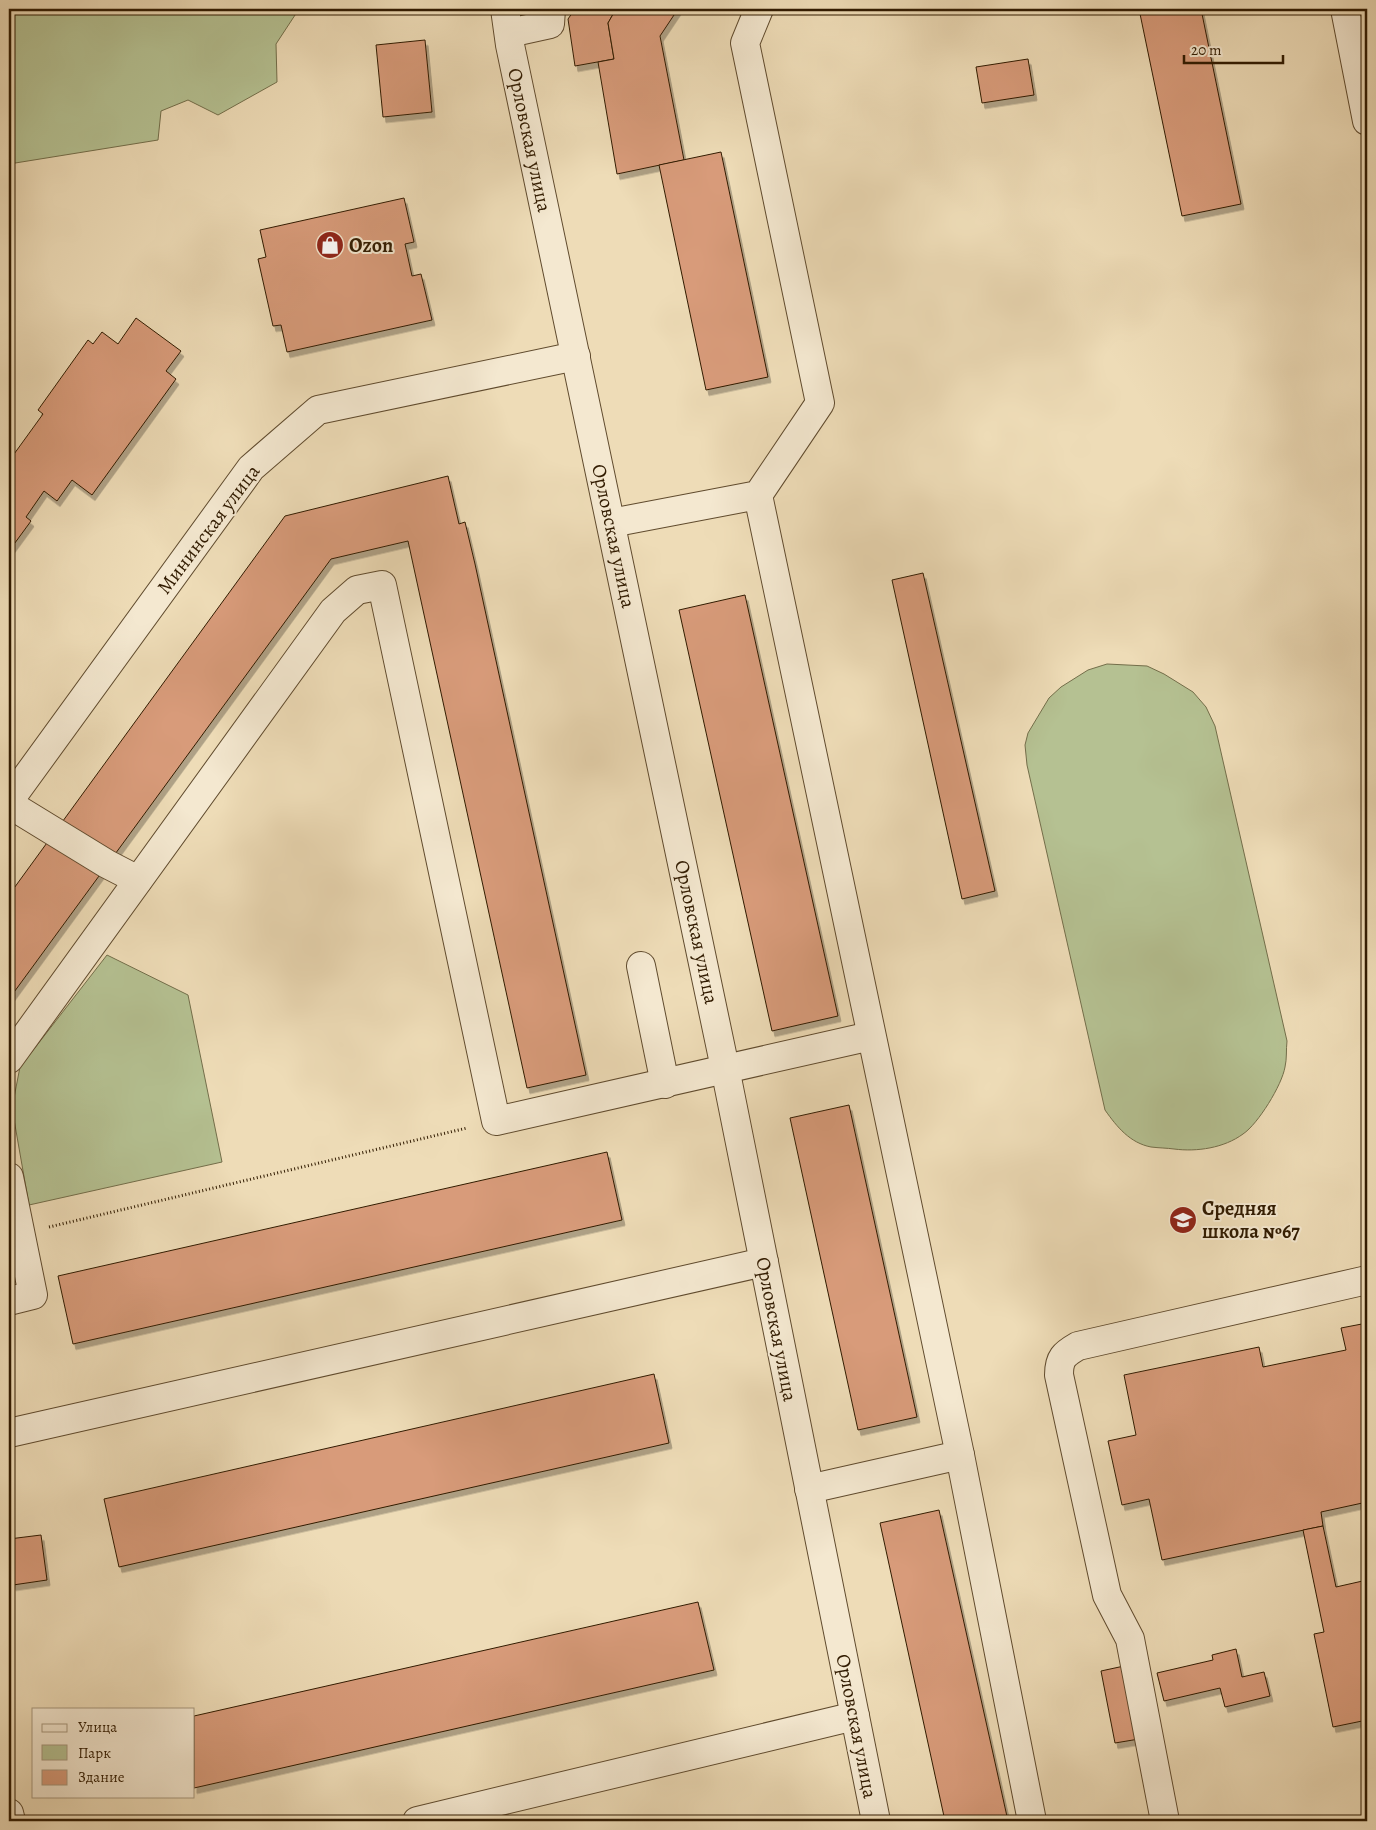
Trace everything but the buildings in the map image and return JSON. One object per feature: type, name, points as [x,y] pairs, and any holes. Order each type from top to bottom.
[{"type":"street","points":[[508,29],[550,24],[551,9]]},
{"type":"street","points":[[611,523],[758,495],[820,403],[745,43],[759,9]]},
{"type":"street","points":[[1345,9],[1367,121]]},
{"type":"street","name":"Орловская улица","points":[[508,29],[725,1068],[876,1821]]},
{"type":"street","name":"Мининская улица","points":[[9,802],[251,468],[318,410],[576,356]]},
{"type":"street","points":[[758,495],[960,1456],[1032,1821]]},
{"type":"street","points":[[9,1059],[333,611],[357,590],[382,585],[496,1121],[871,1036]]},
{"type":"street","points":[[9,802],[138,880]]},
{"type":"street","points":[[642,966],[665,1084]]},
{"type":"street","points":[[9,1177],[32,1295],[9,1301]]},
{"type":"street","points":[[9,1433],[764,1262]]},
{"type":"street","points":[[1165,1821],[1130,1639],[1107,1595],[1059,1375],[1059,1363],[1066,1353],[1078,1346],[1367,1280]]},
{"type":"street","points":[[809,1489],[960,1456]]},
{"type":"street","points":[[417,1821],[856,1716]]},
{"type":"street","points":[[9,1813],[10,1821]]},
{"type":"path","points":[[19,1233],[496,1121]]},
{"type":"green space","points":[[9,9],[299,9],[276,44],[277,82],[218,115],[188,100],[161,111],[158,140],[9,164]]},
{"type":"green space","points":[[1107,664],[1147,666],[1164,674],[1193,692],[1206,707],[1215,726],[1287,1041],[1283,1075],[1262,1113],[1243,1134],[1219,1146],[1183,1150],[1143,1145],[1130,1138],[1105,1110],[1027,765],[1025,745],[1028,733],[1049,698],[1061,687],[1088,670]]},
{"type":"green space","points":[[107,955],[188,995],[222,1162],[29,1205],[12,1108],[20,1067]]},
{"type":"place","name":"Ozon","points":[[330,245]]},
{"type":"place","name":"Средняя школа №67","points":[[1183,1220]]}]
